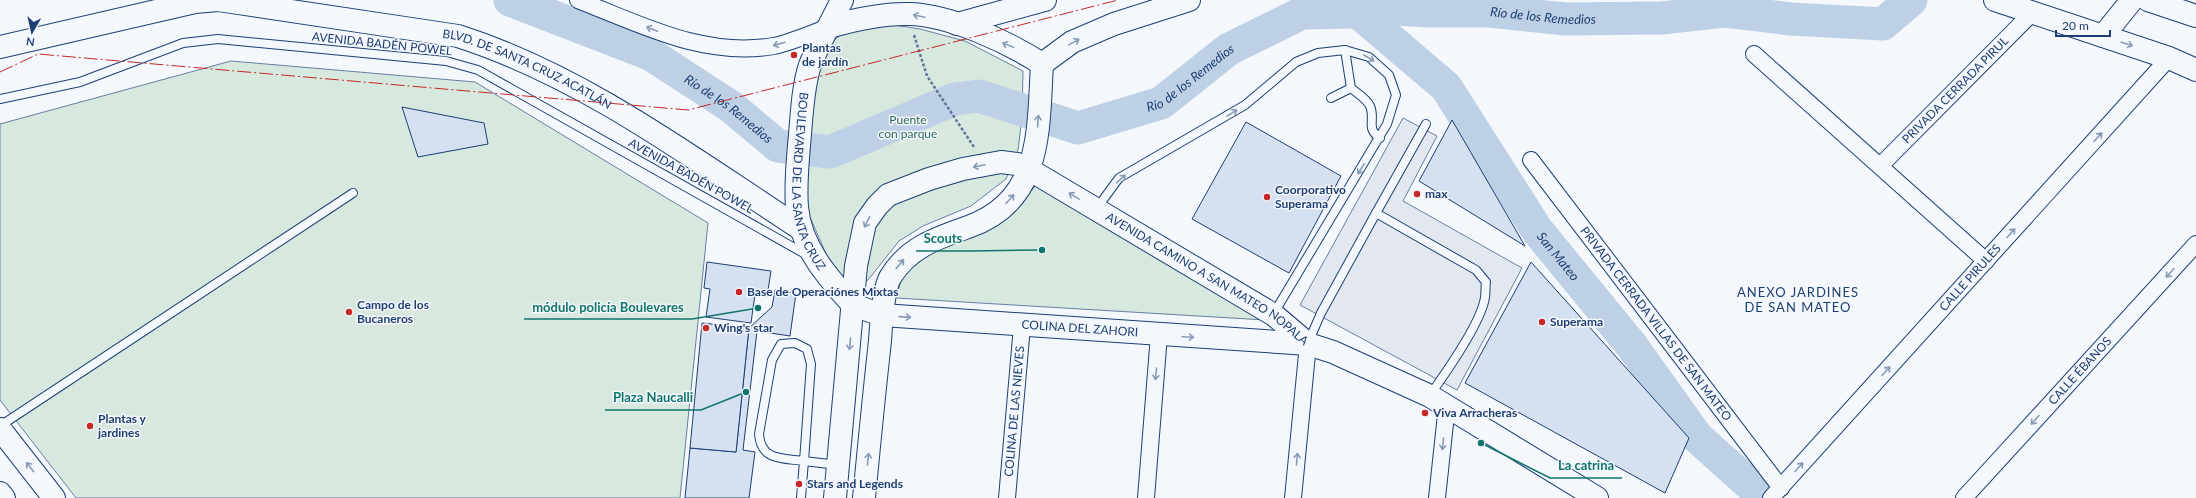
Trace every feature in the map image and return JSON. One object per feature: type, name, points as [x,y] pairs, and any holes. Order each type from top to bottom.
[{"type":"main road","name":"BLVD. DE SANTA CRUZ ACATLÁN","points":[[0,47],[195,1],[218,0],[458,36],[495,48],[604,102],[801,229]]},
{"type":"main road","name":"BOULEVARD DE LA SANTA CRUZ","points":[[842,0],[810,66],[803,105],[797,178],[797,207],[801,229],[816,260],[833,284],[853,305]]},
{"type":"main road","points":[[957,24],[1045,0]]},
{"type":"main road","points":[[1042,64],[1072,42],[1114,24],[1189,0]]},
{"type":"main road","points":[[2103,36],[2132,0]]},
{"type":"main road","points":[[2148,0],[2196,16]]},
{"type":"main road","points":[[2002,3],[2031,14],[2169,58],[2196,70]]},
{"type":"main road","points":[[829,27],[857,18],[885,14],[912,14],[957,24],[1018,49],[1042,64]]},
{"type":"main road","points":[[864,498],[882,315],[889,278],[900,263],[918,248],[931,240],[986,220],[1010,200],[1030,170],[1036,147],[1042,64]]},
{"type":"main road","points":[[835,498],[853,305],[861,241],[865,223],[877,206],[888,195],[906,187],[963,169],[1001,162],[1017,164],[1030,170]]},
{"type":"main road","name":"AVENIDA CAMINO A SAN MATEO NOPALA","points":[[1030,170],[1274,315],[1308,344],[1333,352],[1438,401],[1585,494]]},
{"type":"main road","name":"COLINA DEL ZAHORI","points":[[853,305],[882,315],[1022,326],[1308,344]]},
{"type":"main road","points":[[0,427],[54,498]]},
{"type":"main road","points":[[0,493],[4,498]]},
{"type":"street","points":[[578,0],[684,41],[718,47],[751,48],[776,45],[829,27]]},
{"type":"street","name":"PRIVADA CERRADA PIRUL","points":[[1880,166],[2031,14]]},
{"type":"street","points":[[1754,54],[1986,261]]},
{"type":"street","name":"CALLE PIRULES","points":[[1775,494],[2169,58]]},
{"type":"street","name":"PRIVADA CERRADA VILLAS DE SAN MATEO","points":[[1530,160],[1775,494]]},
{"type":"street","name":"CALLE ÉBANOS","points":[[1964,498],[2196,244]]},
{"type":"street","name":"COLINA DE LAS NIEVES","points":[[1006,498],[1022,326]]},
{"type":"street","points":[[1146,498],[1159,335]]},
{"type":"street","points":[[1293,498],[1308,344]]},
{"type":"street","points":[[1437,498],[1438,401]]},
{"type":"lane","name":"AVENIDA BADÉN POWEL","points":[[0,99],[80,82],[183,43],[218,39],[446,61],[478,70],[816,260]]},
{"type":"lane","points":[[1345,50],[1351,88],[1365,99],[1371,107],[1371,129],[1373,134],[1380,138]]},
{"type":"lane","points":[[1097,209],[1119,178],[1245,105],[1296,62],[1318,53],[1345,50],[1369,57],[1389,75],[1396,95],[1387,124],[1274,315]]},
{"type":"lane","points":[[1331,98],[1351,88]]},
{"type":"lane","points":[[1308,344],[1320,313],[1426,124]]},
{"type":"lane","points":[[0,427],[353,193]]},
{"type":"lane","points":[[1376,214],[1476,270],[1486,282],[1485,298],[1477,319],[1455,358],[1438,401]]},
{"type":"lane","points":[[801,498],[804,461],[812,364],[807,349],[795,343],[781,344],[772,360],[759,434],[760,445],[767,454],[776,457],[804,461],[838,465]]},
{"type":"path","points":[[912,14],[913,31],[927,76],[985,165]]},
{"type":"green space","name":"Puente con parque","points":[[881,23],[920,29],[965,41],[1023,71],[1022,117],[1018,150],[1006,179],[971,206],[923,226],[899,241],[868,280],[852,292],[833,270],[803,201],[817,68],[835,39],[849,31]]},
{"type":"green space","name":"Campo de los Bucaneros","points":[[231,61],[475,82],[708,223],[680,498],[76,498],[0,400],[0,124]]},
{"type":"green space","points":[[1036,185],[1265,320],[896,298],[904,270],[925,254],[975,234],[1011,214]]},
{"type":"shaded area","points":[[1403,118],[1437,136],[1403,201],[1522,268],[1457,390],[1300,305]]},
{"type":"building","points":[[402,107],[484,123],[488,144],[418,157]]},
{"type":"building","points":[[1452,120],[1525,246],[1419,181]]},
{"type":"building","name":"Coorporativo Superama","points":[[1246,122],[1341,176],[1289,273],[1192,219]]},
{"type":"building","name":"Base de Operaciónes Mixtas","points":[[707,262],[771,271],[767,296],[755,294],[751,323],[706,317],[710,289],[704,288]]},
{"type":"building","name":"Superama","points":[[1531,262],[1689,438],[1665,493],[1465,383]]},
{"type":"building","points":[[775,290],[796,293],[790,336],[757,331],[743,450],[755,452],[749,498],[685,498],[690,448],[736,452],[749,328],[772,307]]},
{"type":"building","points":[[702,323],[749,328],[736,452],[690,448]]},
{"type":"waterway","name":"Río de los Remedios","points":[[510,0],[650,54],[730,106],[778,146],[830,152],[955,99],[979,96],[1078,128],[1161,103],[1229,49],[1302,13],[1358,12],[1379,8],[1429,11],[1489,11],[1565,19],[1661,18],[1725,11],[1791,19],[1883,24],[1911,0]]},
{"type":"waterway","name":"San Mateo","points":[[1358,12],[1446,87],[1537,230],[1632,346],[1697,437],[1765,498]]},
{"type":"power","points":[[0,72],[38,54],[688,110],[1118,0]]},
{"type":"place","name":"Plantas de jardín","points":[[794,55]]},
{"type":"place","name":"max","points":[[1417,194]]},
{"type":"place","name":"Coorporativo Superama","points":[[1267,197]]},
{"type":"place","name":"Scouts","points":[[1042,250]]},
{"type":"place","name":"Base de Operaciónes Mixtas","points":[[739,292]]},
{"type":"place","name":"módulo policía Boulevares","points":[[758,308]]},
{"type":"place","name":"Campo de los Bucaneros","points":[[349,312]]},
{"type":"place","name":"Superama","points":[[1542,322]]},
{"type":"place","name":"Wing's star","points":[[706,328]]},
{"type":"place","name":"Plaza Naucalli","points":[[746,392]]},
{"type":"place","name":"Viva Arracheras","points":[[1425,413]]},
{"type":"place","name":"Plantas y jardines","points":[[90,426]]},
{"type":"place","name":"La catrina","points":[[1481,443]]},
{"type":"place","name":"Stars and Legends","points":[[799,484]]},
{"type":"district","name":"ANEXO JARDINES DE SAN MATEO","points":[[1798,300]]}]
